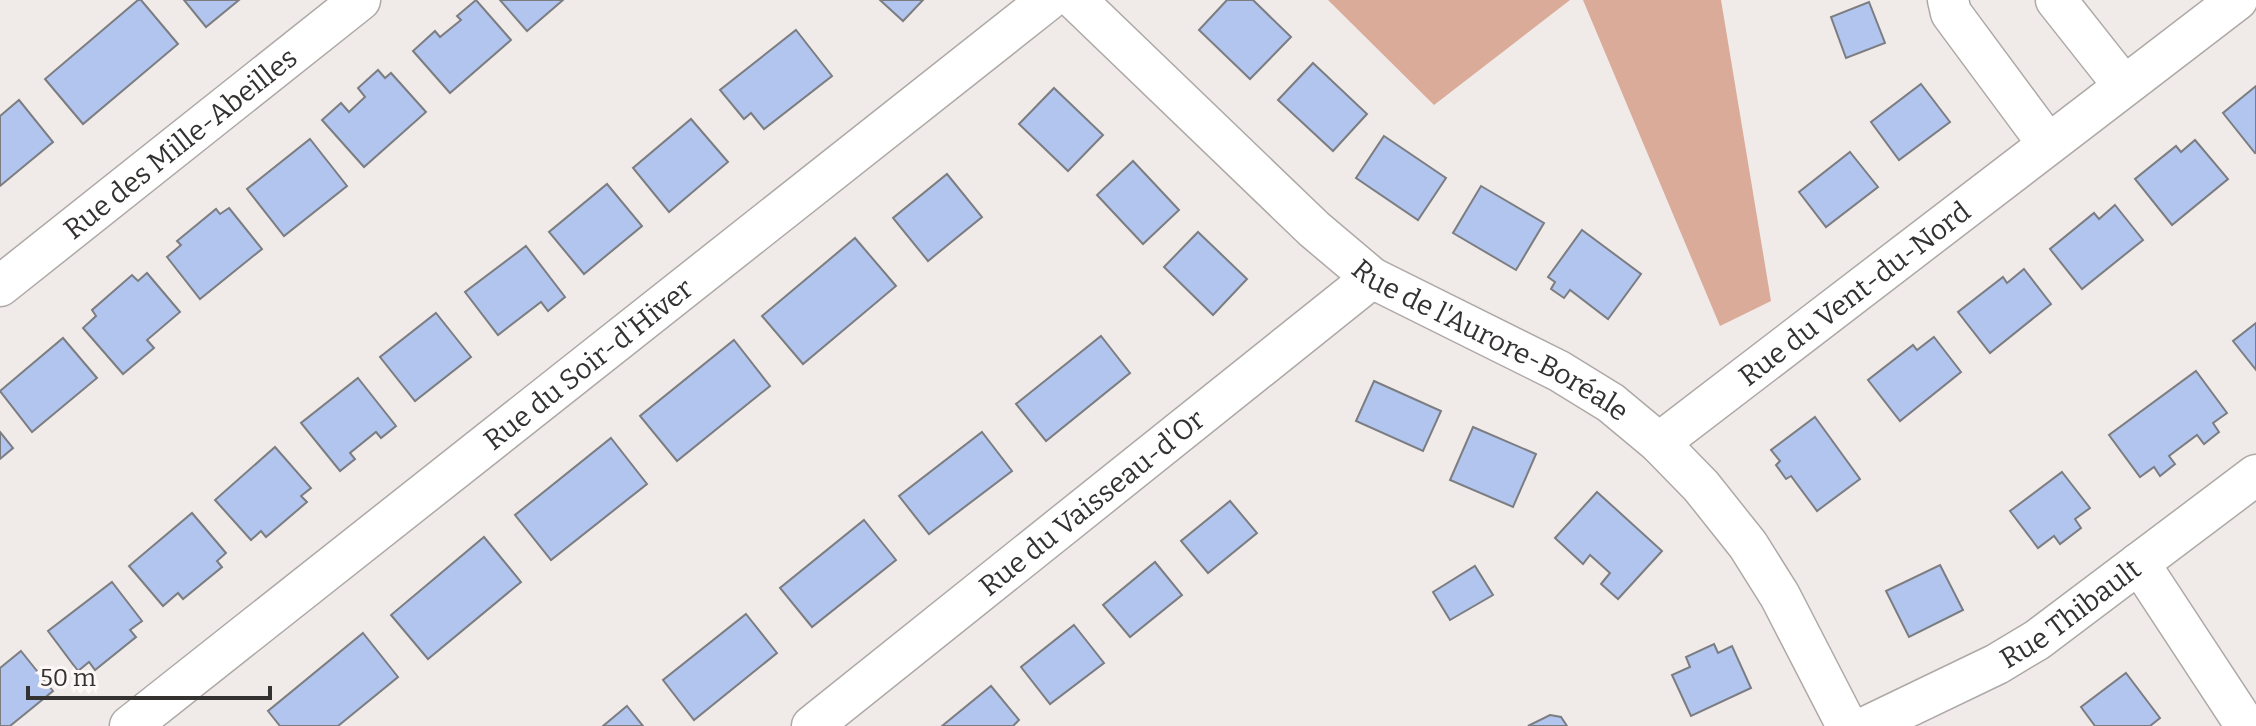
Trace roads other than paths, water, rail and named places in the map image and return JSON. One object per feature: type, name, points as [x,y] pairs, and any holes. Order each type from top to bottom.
[{"type":"street","name":"Rue des Mille-Abeilles","points":[[0,286],[360,0]]},
{"type":"street","name":"Rue du Soir-d'Hiver","points":[[130,726],[1048,0]]},
{"type":"street","name":"Rue de l'Aurore-Boréale","points":[[1076,0],[1314,229],[1372,278],[1559,371],[1611,403],[1659,443],[1701,486],[1748,545],[1780,596],[1847,726]]},
{"type":"street","points":[[1948,0],[1951,13],[2048,144]]},
{"type":"street","points":[[2056,0],[2124,86]]},
{"type":"street","name":"Rue du Vent-du-Nord","points":[[1659,443],[2237,0]]},
{"type":"street","name":"Rue du Vaisseau-d'Or","points":[[812,726],[1372,278]]},
{"type":"street","name":"Rue Thibault","points":[[1868,726],[1997,664],[2037,640],[2256,475]]},
{"type":"street","points":[[2139,563],[2246,726]]}]
